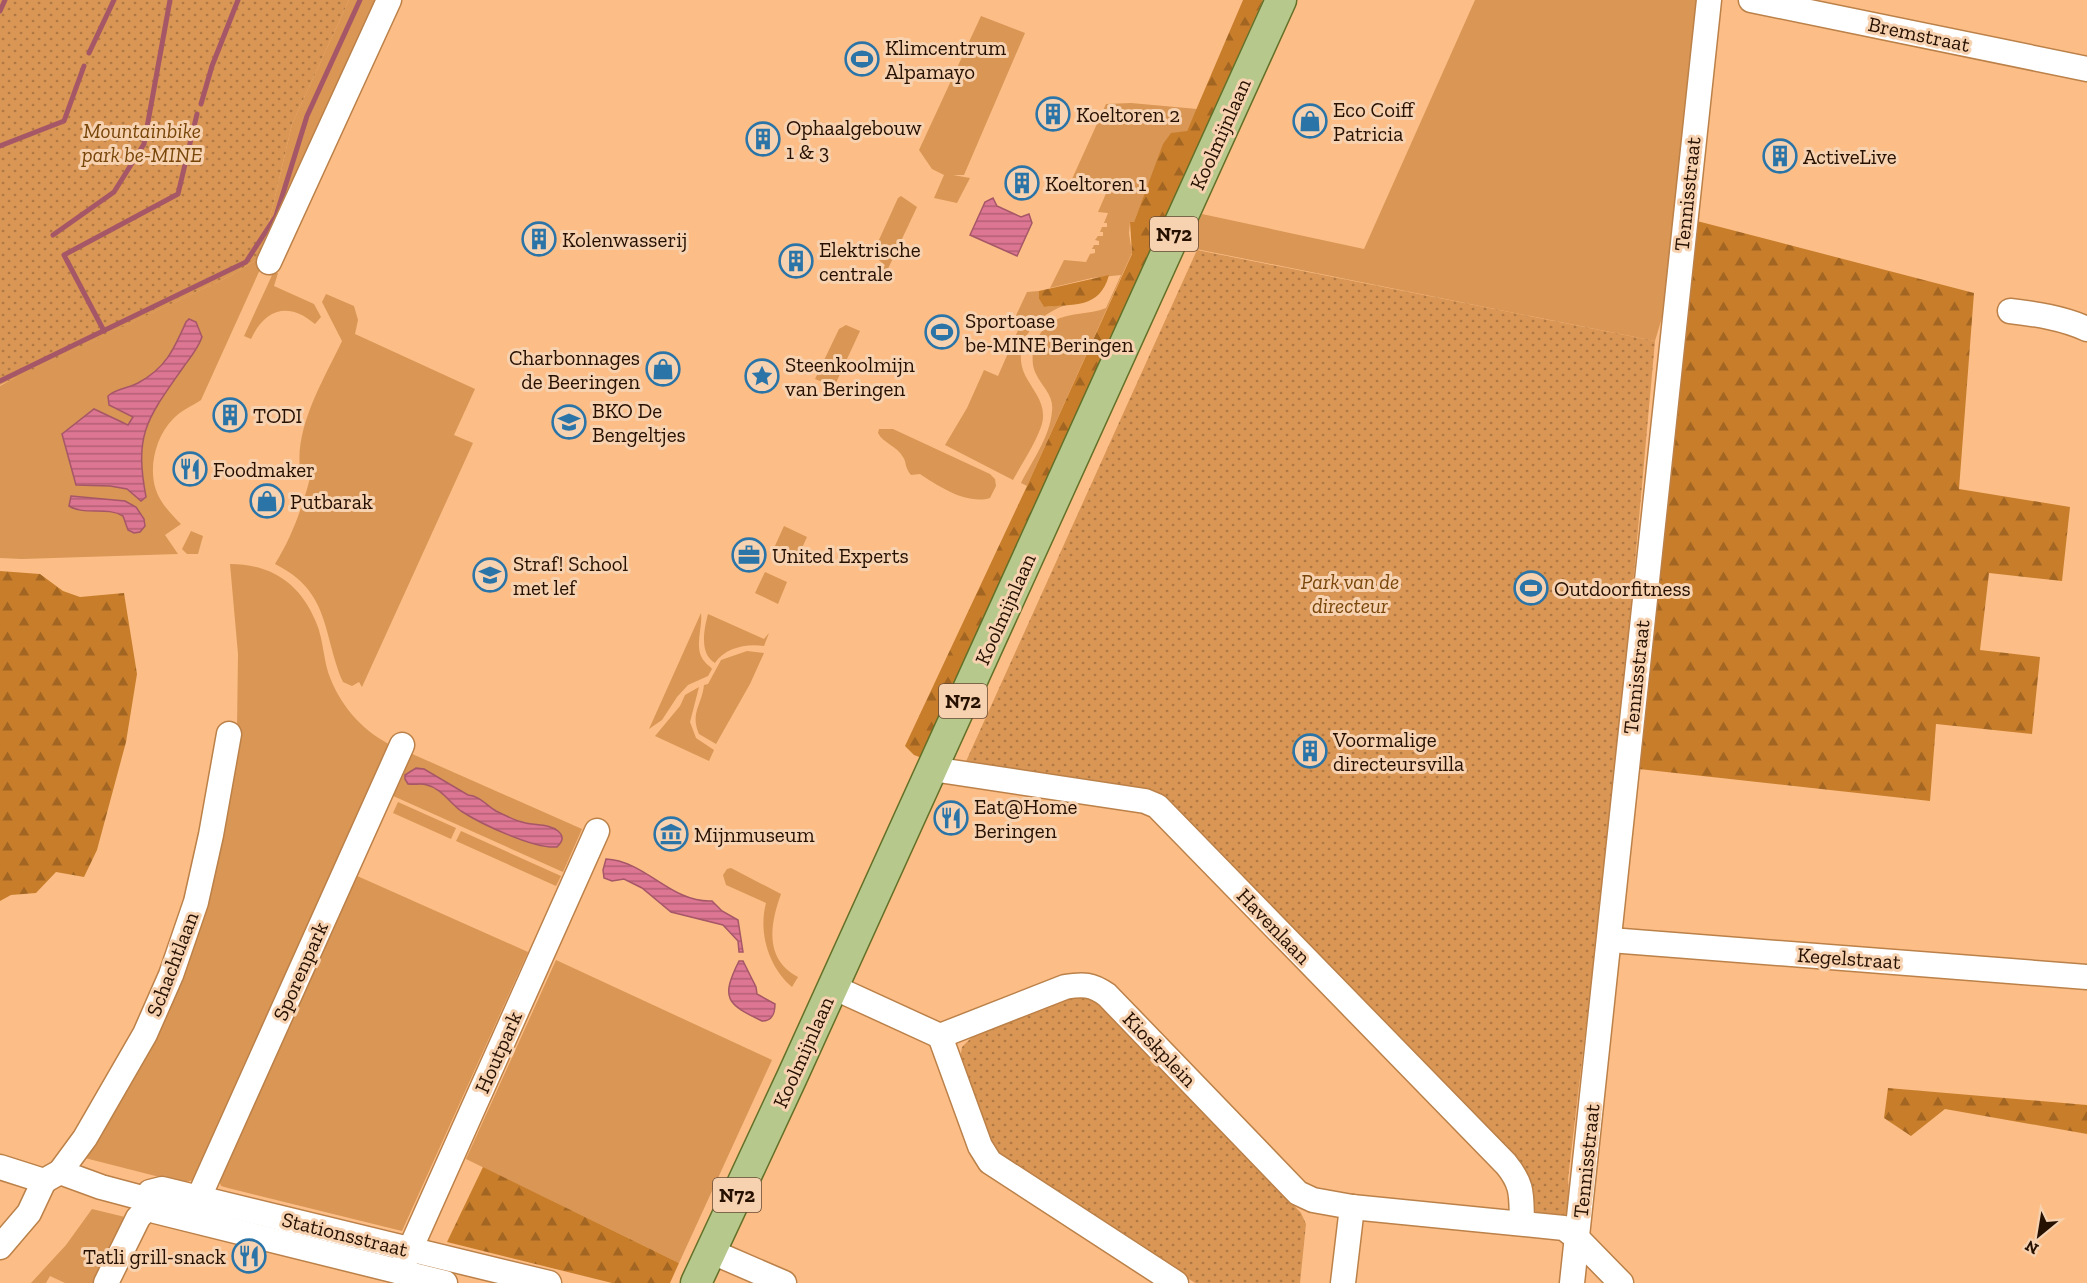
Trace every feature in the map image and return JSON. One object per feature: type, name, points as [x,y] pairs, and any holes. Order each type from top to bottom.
[{"type":"main road","name":"Koolmijnlaan","points":[[696,1283],[833,987],[1281,0]]},
{"type":"street","points":[[269,262],[389,0]]},
{"type":"street","name":"Tennisstraat","points":[[1572,1283],[1709,0]]},
{"type":"street","name":"Bremstraat","points":[[1751,0],[2087,69]]},
{"type":"street","points":[[2010,311],[2033,314],[2087,329]]},
{"type":"street","name":"Schachtlaan","points":[[0,1247],[29,1213],[52,1176],[85,1138],[145,1034],[171,975],[196,902],[212,835],[229,734]]},
{"type":"street","name":"Sporenpark","points":[[199,1197],[402,745]]},
{"type":"street","name":"Havenlaan","points":[[932,769],[1146,801],[1157,806],[1506,1164],[1516,1176],[1521,1188],[1522,1223]]},
{"type":"street","name":"Houtpark","points":[[400,1272],[597,831]]},
{"type":"street","name":"Kegelstraat","points":[[1610,940],[2087,976]]},
{"type":"street","name":"Kioskplein","points":[[940,1036],[1065,987],[1082,984],[1096,987],[1298,1193],[1313,1200],[1341,1206],[1564,1228],[1577,1238]]},
{"type":"street","points":[[833,987],[940,1036],[980,1146],[990,1161],[1176,1283]]},
{"type":"street","name":"Stationsstraat","points":[[1,1166],[100,1187],[148,1202],[155,1211],[445,1283]]},
{"type":"street","name":"Stationsstraat","points":[[148,1202],[150,1192],[162,1189],[549,1283]]},
{"type":"street","points":[[106,1283],[148,1202]]},
{"type":"street","points":[[1341,1206],[1343,1283]]},
{"type":"street","points":[[1577,1238],[1621,1283]]},
{"type":"street","points":[[710,1251],[784,1283]]},
{"type":"green space","name":"Mountainbike park be-MINE","points":[[0,0],[349,0],[292,124],[261,257],[228,277],[0,385]]},
{"type":"green space","points":[[349,0],[382,0],[201,400],[173,419],[162,434],[155,452],[153,472],[156,490],[163,504],[181,524],[165,535],[178,554],[0,558],[0,386],[228,277],[261,257],[292,124]]},
{"type":"green space","points":[[1243,0],[1263,0],[922,758],[914,755],[905,746],[1027,486],[1132,254],[1130,222],[1134,222],[1163,144],[1171,133],[1187,131]]},
{"type":"green space","points":[[1475,0],[1697,0],[1664,311],[1655,341],[1186,247],[1202,214],[1364,249]]},
{"type":"green space","points":[[981,16],[1025,33],[964,175],[953,175],[970,178],[957,203],[934,198],[944,175],[932,169],[919,150]]},
{"type":"green space","points":[[1131,103],[1197,109],[1187,131],[1148,185],[1134,222],[1130,222],[1132,253],[1027,486],[1021,483],[1048,430],[1052,411],[1051,400],[1033,367],[1033,352],[1038,337],[1047,325],[1059,318],[1106,308],[1121,275],[1092,278],[1050,288],[1064,260],[1086,262],[1090,254],[1095,253],[1095,249],[1092,249],[1094,245],[1099,245],[1099,241],[1095,240],[1098,236],[1103,236],[1103,232],[1100,232],[1102,227],[1107,227],[1107,223],[1104,223],[1108,213],[1098,212],[1111,182],[1072,179],[1106,104]]},
{"type":"green space","points":[[901,196],[917,207],[886,273],[882,272],[885,265],[873,253],[898,198]]},
{"type":"green space","points":[[1697,221],[1974,293],[1959,489],[2070,507],[2062,581],[1989,573],[1980,650],[2040,657],[2032,734],[1936,724],[1930,801],[1639,769]]},
{"type":"green space","name":"Park van de directeur","points":[[1197,250],[1655,341],[1616,773],[1568,1179],[1570,1209],[1568,1213],[1556,1219],[1537,1213],[1177,814],[963,768]]},
{"type":"green space","points":[[274,271],[278,273],[274,286],[314,304],[321,317],[315,324],[296,312],[278,312],[263,321],[251,339],[244,336]]},
{"type":"green space","points":[[1109,275],[1099,294],[1084,303],[1044,307],[1039,299],[1039,291]]},
{"type":"green space","points":[[1039,291],[1039,299],[1044,307],[1066,305],[1046,315],[1029,331],[1024,341],[1021,363],[1025,375],[1040,400],[1043,417],[1036,440],[1013,480],[945,445],[967,408],[984,370],[998,376],[1019,328],[1012,324],[1027,292]]},
{"type":"green space","points":[[326,294],[354,306],[358,320],[355,334],[475,389],[454,435],[473,443],[362,687],[359,682],[352,686],[343,682],[316,601],[293,575],[275,564],[297,518],[312,470],[300,469],[302,436],[306,420],[319,387],[342,341],[322,302]]},
{"type":"green space","points":[[846,325],[860,331],[834,387],[815,379],[839,329]]},
{"type":"green space","points":[[879,429],[893,429],[990,474],[995,479],[996,486],[990,498],[962,497],[920,474],[911,475],[900,453],[880,436]]},
{"type":"green space","points":[[784,526],[807,537],[797,559],[774,548]]},
{"type":"green space","points":[[191,531],[203,536],[198,554],[187,554],[182,549]]},
{"type":"green space","points":[[230,564],[245,565],[271,572],[282,578],[302,596],[316,622],[328,673],[342,701],[364,727],[393,746],[197,1176],[183,1183],[81,1157],[154,1034],[237,728],[238,654]]},
{"type":"green space","points":[[0,571],[40,574],[63,591],[80,597],[124,593],[137,674],[126,742],[97,850],[84,877],[56,872],[36,893],[11,895],[0,901]]},
{"type":"green space","points":[[765,572],[787,582],[778,604],[755,593]]},
{"type":"green space","points":[[701,613],[699,645],[701,657],[712,669],[708,676],[688,685],[662,720],[649,729]]},
{"type":"green space","points":[[708,614],[764,639],[769,633],[764,646],[750,645],[730,650],[715,663],[707,654],[704,641]]},
{"type":"green space","points":[[747,651],[764,653],[750,684],[716,744],[699,734],[697,726],[696,714],[704,685],[708,684],[721,660]]},
{"type":"green space","points":[[699,687],[690,722],[696,738],[714,750],[709,761],[655,736],[680,706],[685,695]]},
{"type":"green space","points":[[410,753],[582,829],[563,872],[391,795]]},
{"type":"green space","points":[[398,802],[456,828],[451,839],[393,813]]},
{"type":"green space","points":[[461,831],[561,876],[556,886],[456,841]]},
{"type":"green space","points":[[731,868],[781,894],[774,917],[773,940],[779,961],[798,977],[792,987],[777,970],[767,949],[763,926],[766,903],[726,885],[723,875],[727,869]]},
{"type":"green space","points":[[355,875],[528,952],[402,1231],[228,1188],[221,1186],[219,1180]]},
{"type":"green space","points":[[556,960],[772,1060],[679,1263],[466,1159]]},
{"type":"green space","points":[[1080,993],[1093,996],[1301,1213],[1306,1224],[1300,1283],[1195,1283],[994,1151],[960,1059],[962,1047],[976,1033]]},
{"type":"green space","points":[[1888,1088],[2087,1105],[2087,1134],[1945,1109],[1911,1136],[1884,1118]]},
{"type":"green space","points":[[483,1167],[679,1263],[670,1283],[612,1283],[447,1242]]},
{"type":"green space","points":[[92,1209],[129,1218],[98,1283],[65,1283],[50,1276],[46,1283],[31,1283],[66,1245]]},
{"type":"shaded area","points":[[993,198],[997,206],[1021,217],[1029,214],[1032,223],[1017,256],[970,235],[985,202]]},
{"type":"shaded area","points":[[189,319],[196,322],[202,337],[196,350],[160,401],[146,428],[142,457],[146,497],[141,501],[127,489],[76,485],[62,434],[94,409],[128,425],[133,417],[109,405],[108,396],[138,383],[156,371],[168,357]]},
{"type":"shaded area","points":[[71,496],[125,501],[136,507],[144,519],[145,526],[140,532],[134,533],[128,530],[123,516],[117,513],[75,509],[69,506]]},
{"type":"shaded area","points":[[416,768],[424,769],[509,817],[554,828],[562,835],[561,841],[557,847],[547,847],[508,835],[481,822],[461,811],[441,792],[432,787],[423,784],[408,784],[405,775]]},
{"type":"shaded area","points":[[606,859],[620,861],[634,867],[684,896],[712,901],[722,911],[738,920],[743,952],[739,952],[738,941],[723,925],[671,912],[642,888],[624,879],[612,881],[604,878],[603,870]]},
{"type":"shaded area","points":[[739,961],[743,961],[756,987],[757,994],[775,1004],[774,1013],[769,1020],[762,1021],[750,1015],[734,1005],[730,999],[730,984]]},
{"type":"waterway","points":[[0,11],[5,0]]},
{"type":"waterway","points":[[89,53],[114,0]]},
{"type":"waterway","points":[[53,235],[114,192],[144,144],[170,0]]},
{"type":"waterway","points":[[201,104],[212,66],[238,0]]},
{"type":"waterway","points":[[74,345],[246,262],[276,216],[307,116],[360,0]]},
{"type":"waterway","points":[[0,146],[64,121],[84,66]]},
{"type":"waterway","points":[[104,331],[64,255],[178,194],[197,114]]},
{"type":"waterway","points":[[0,381],[72,346]]},
{"type":"place","name":"Klimcentrum Alpamayo","points":[[862,59]]},
{"type":"place","name":"Koeltoren 2","points":[[1053,114]]},
{"type":"place","name":"Eco Coiff Patricia","points":[[1310,121]]},
{"type":"place","name":"Ophaalgebouw 1 & 3","points":[[763,139]]},
{"type":"place","name":"ActiveLive","points":[[1780,156]]},
{"type":"place","name":"Koeltoren 1","points":[[1022,183]]},
{"type":"place","name":"Kolenwasserij","points":[[539,239]]},
{"type":"place","name":"Elektrische centrale","points":[[796,261]]},
{"type":"place","name":"Sportoase be-MINE Beringen","points":[[942,332]]},
{"type":"place","name":"Charbonnages de Beeringen","points":[[663,369]]},
{"type":"place","name":"Steenkoolmijn van Beringen","points":[[762,376]]},
{"type":"place","name":"TODI","points":[[230,415]]},
{"type":"place","name":"BKO De Bengeltjes","points":[[569,422]]},
{"type":"place","name":"Foodmaker","points":[[190,469]]},
{"type":"place","name":"Putbarak","points":[[267,501]]},
{"type":"place","name":"United Experts","points":[[749,555]]},
{"type":"place","name":"Straf! School met lef","points":[[490,575]]},
{"type":"place","name":"Outdoorfitness","points":[[1531,588]]},
{"type":"place","name":"Voormalige directeursvilla","points":[[1310,751]]},
{"type":"place","name":"Eat@Home Beringen","points":[[951,818]]},
{"type":"place","name":"Mijnmuseum","points":[[671,834]]},
{"type":"place","name":"Tatli grill-snack","points":[[249,1256]]}]
